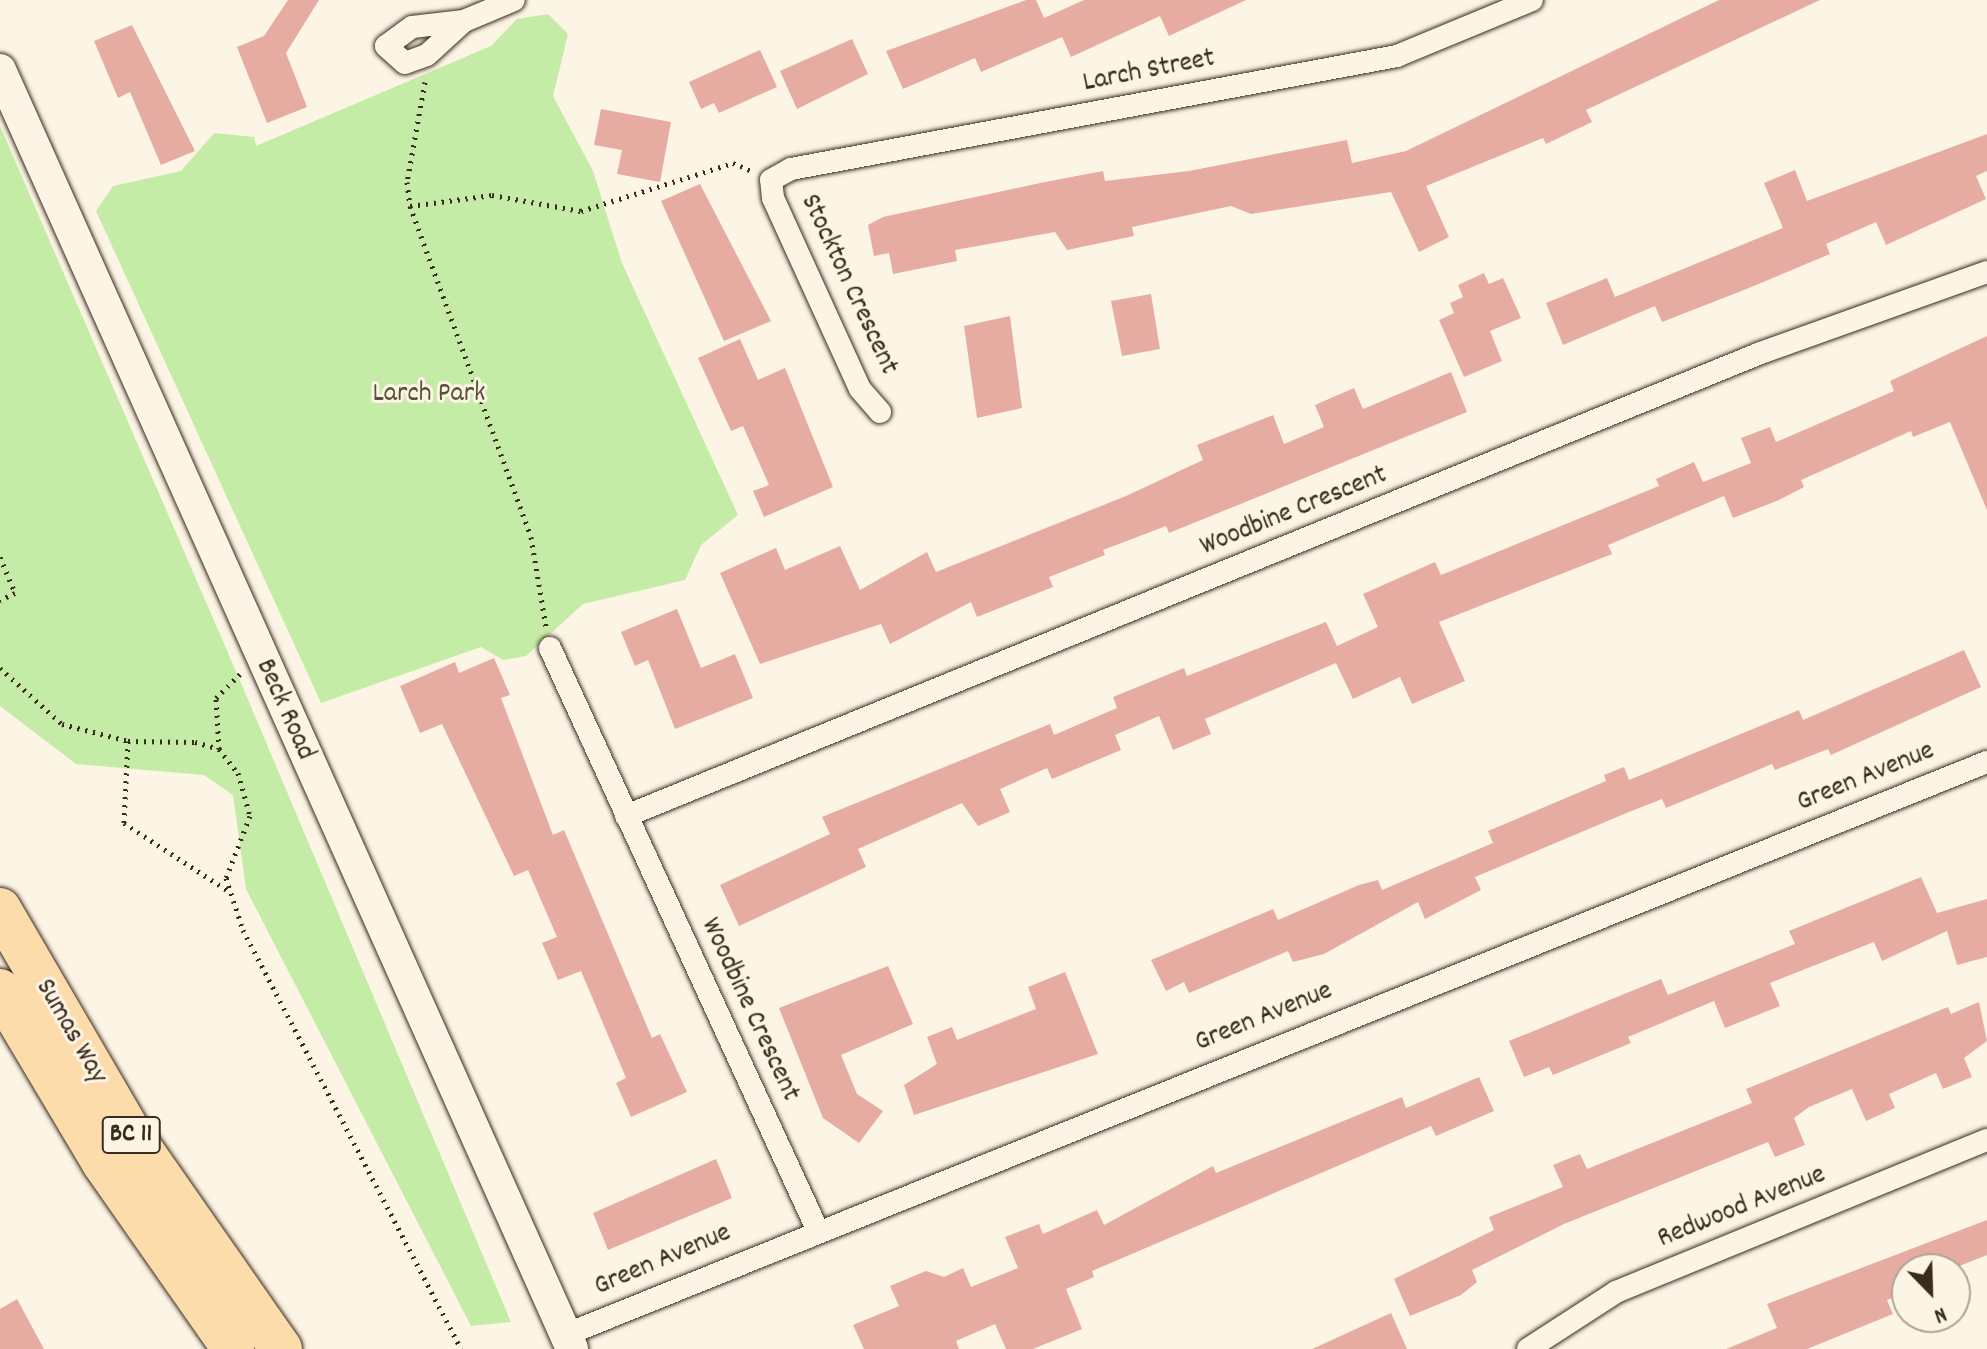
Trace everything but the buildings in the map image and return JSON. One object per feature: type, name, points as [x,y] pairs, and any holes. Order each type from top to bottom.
[{"type":"highway","name":"Sumas Way","points":[[0,909],[131,1134],[281,1349]]},
{"type":"highway","name":"Sumas Way","points":[[0,990],[103,1163],[233,1349]]},
{"type":"street","points":[[464,21],[427,55],[405,63],[386,46],[412,27],[464,21],[514,0]]},
{"type":"street","name":"Larch Street","points":[[771,180],[791,169],[1397,56],[1532,0]]},
{"type":"street","name":"Beck Road","points":[[0,70],[568,1342]]},
{"type":"street","name":"Stockton Crescent","points":[[771,180],[773,198],[860,389],[880,412]]},
{"type":"street","name":"Woodbine Crescent","points":[[626,816],[1758,354],[1987,272]]},
{"type":"street","name":"Woodbine Crescent","points":[[550,648],[817,1229]]},
{"type":"street","name":"Green Avenue","points":[[568,1342],[817,1229],[1987,762]]},
{"type":"street","name":"Redwood Avenue","points":[[1528,1349],[1616,1292],[1987,1140]]},
{"type":"path","points":[[427,55],[422,127],[407,182],[410,206],[531,537],[550,648]]},
{"type":"path","points":[[410,206],[492,195],[581,211],[733,163],[771,180]]},
{"type":"path","points":[[0,557],[15,593],[0,600]]},
{"type":"path","points":[[263,664],[226,681],[216,698],[219,749],[238,773],[250,816],[226,878],[230,892],[243,930],[461,1349]]},
{"type":"path","points":[[0,668],[62,724],[128,741],[219,749]]},
{"type":"path","points":[[128,741],[124,823],[230,892]]},
{"type":"green space","name":"Larch Park","points":[[548,14],[568,34],[553,96],[593,171],[622,263],[738,515],[701,545],[685,580],[583,604],[526,656],[503,660],[481,647],[321,703],[96,211],[113,186],[181,171],[214,133],[254,137],[256,146],[491,46],[517,19]]},
{"type":"green space","points":[[0,126],[241,683],[511,1322],[471,1326],[246,889],[233,795],[204,775],[76,764],[0,706]]}]
